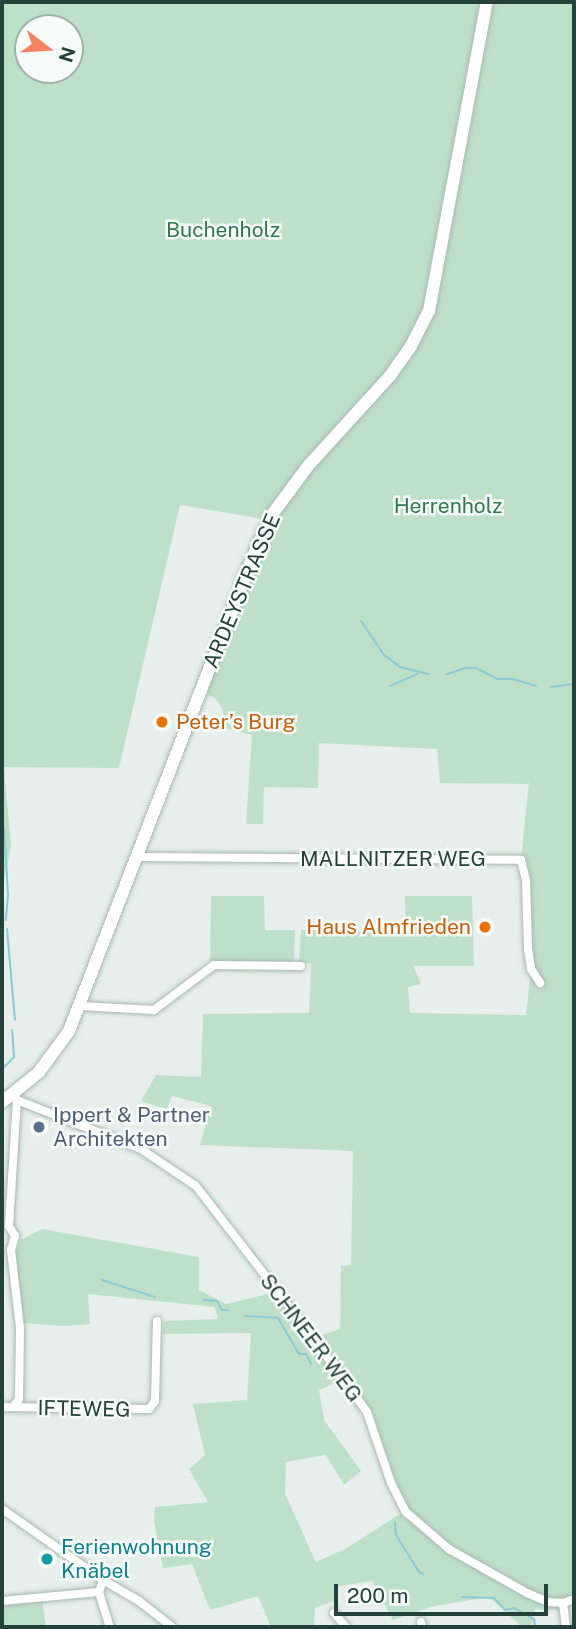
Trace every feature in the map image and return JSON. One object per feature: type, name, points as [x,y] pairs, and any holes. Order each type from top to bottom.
[{"type":"main road","name":"ARDEYSTRASSE","points":[[10,1099],[54,1055],[80,1006],[251,561],[271,516],[308,466],[390,376],[411,346],[429,311],[487,2]]},
{"type":"street","name":"MALLNITZER WEG","points":[[137,857],[522,859],[526,880],[528,949],[531,969],[540,983]]},
{"type":"street","points":[[80,1006],[154,1010],[214,965],[302,966]]},
{"type":"street","points":[[2,1407],[13,1407],[19,1399],[20,1328],[11,1250],[15,1236],[9,1226],[10,1099]]},
{"type":"street","name":"SCHNEER WEG","points":[[10,1099],[142,1149],[196,1186],[367,1412],[391,1483],[406,1512],[449,1549],[527,1593],[548,1602],[563,1603]]},
{"type":"street","name":"IFTEWEG","points":[[13,1407],[152,1407],[157,1321]]},
{"type":"street","points":[[2,1509],[103,1580],[139,1601],[172,1627]]},
{"type":"street","points":[[103,1580],[99,1592],[110,1627]]},
{"type":"street","points":[[2,1601],[99,1592]]},
{"type":"street","points":[[566,1627],[563,1603],[574,1599]]},
{"type":"street","points":[[334,1613],[346,1627]]},
{"type":"green space","points":[[2,2],[574,2],[574,1595],[561,1602],[557,1610],[535,1609],[531,1627],[522,1627],[489,1597],[434,1606],[393,1620],[372,1581],[334,1587],[336,1600],[315,1608],[314,1625],[271,1627],[258,1596],[210,1610],[192,1564],[163,1568],[154,1521],[155,1507],[208,1502],[189,1469],[205,1455],[193,1404],[247,1400],[251,1333],[162,1334],[165,1321],[218,1319],[215,1307],[88,1294],[90,1324],[64,1326],[23,1323],[16,1253],[21,1240],[42,1229],[199,1257],[199,1290],[226,1304],[275,1292],[339,1381],[319,1390],[324,1420],[361,1471],[344,1485],[326,1455],[286,1462],[285,1494],[316,1562],[347,1548],[406,1510],[370,1409],[316,1337],[340,1329],[341,1266],[351,1265],[353,1151],[200,1145],[211,1106],[172,1096],[167,1109],[141,1101],[156,1075],[201,1077],[203,1014],[309,1013],[311,963],[299,962],[301,930],[406,931],[405,896],[472,896],[474,966],[413,966],[421,984],[408,987],[410,1013],[526,1015],[531,969],[521,860],[529,781],[528,784],[440,783],[437,749],[319,743],[318,788],[264,787],[263,824],[246,824],[252,735],[225,728],[223,710],[217,700],[206,693],[275,521],[180,505],[119,768],[4,767],[11,845],[5,877],[2,872]]},
{"type":"green space","points":[[211,896],[264,896],[265,930],[295,930],[294,962],[210,961]]},
{"type":"green space","points":[[42,1599],[46,1627],[2,1627],[2,1603]]},
{"type":"waterway","points":[[361,621],[383,654],[400,667],[428,674]]},
{"type":"waterway","points":[[447,674],[476,668],[498,679],[513,679],[536,686]]},
{"type":"waterway","points":[[390,686],[417,674]]},
{"type":"waterway","points":[[550,687],[574,684]]},
{"type":"waterway","points":[[4,827],[8,895],[6,920]]},
{"type":"waterway","points":[[7,929],[15,1020]]},
{"type":"waterway","points":[[2,1069],[14,1057],[12,1030]]},
{"type":"waterway","points":[[102,1280],[155,1297]]},
{"type":"waterway","points":[[204,1300],[217,1301],[222,1310],[228,1310]]},
{"type":"waterway","points":[[245,1316],[278,1318],[299,1354],[306,1354],[311,1364]]},
{"type":"waterway","points":[[395,1522],[396,1535],[419,1572],[424,1574]]},
{"type":"waterway","points":[[462,1597],[494,1598],[505,1610],[514,1608],[534,1619],[535,1627]]},
{"type":"place","name":"Peter’s Burg","points":[[162,722]]},
{"type":"place","name":"Haus Almfrieden","points":[[485,927]]},
{"type":"place","name":"Ippert & Partner Architekten","points":[[39,1127]]},
{"type":"place","name":"Ferienwohnung Knäbel","points":[[47,1559]]},
{"type":"park label","name":"Buchenholz","points":[[223,230]]},
{"type":"park label","name":"Herrenholz","points":[[448,506]]}]
